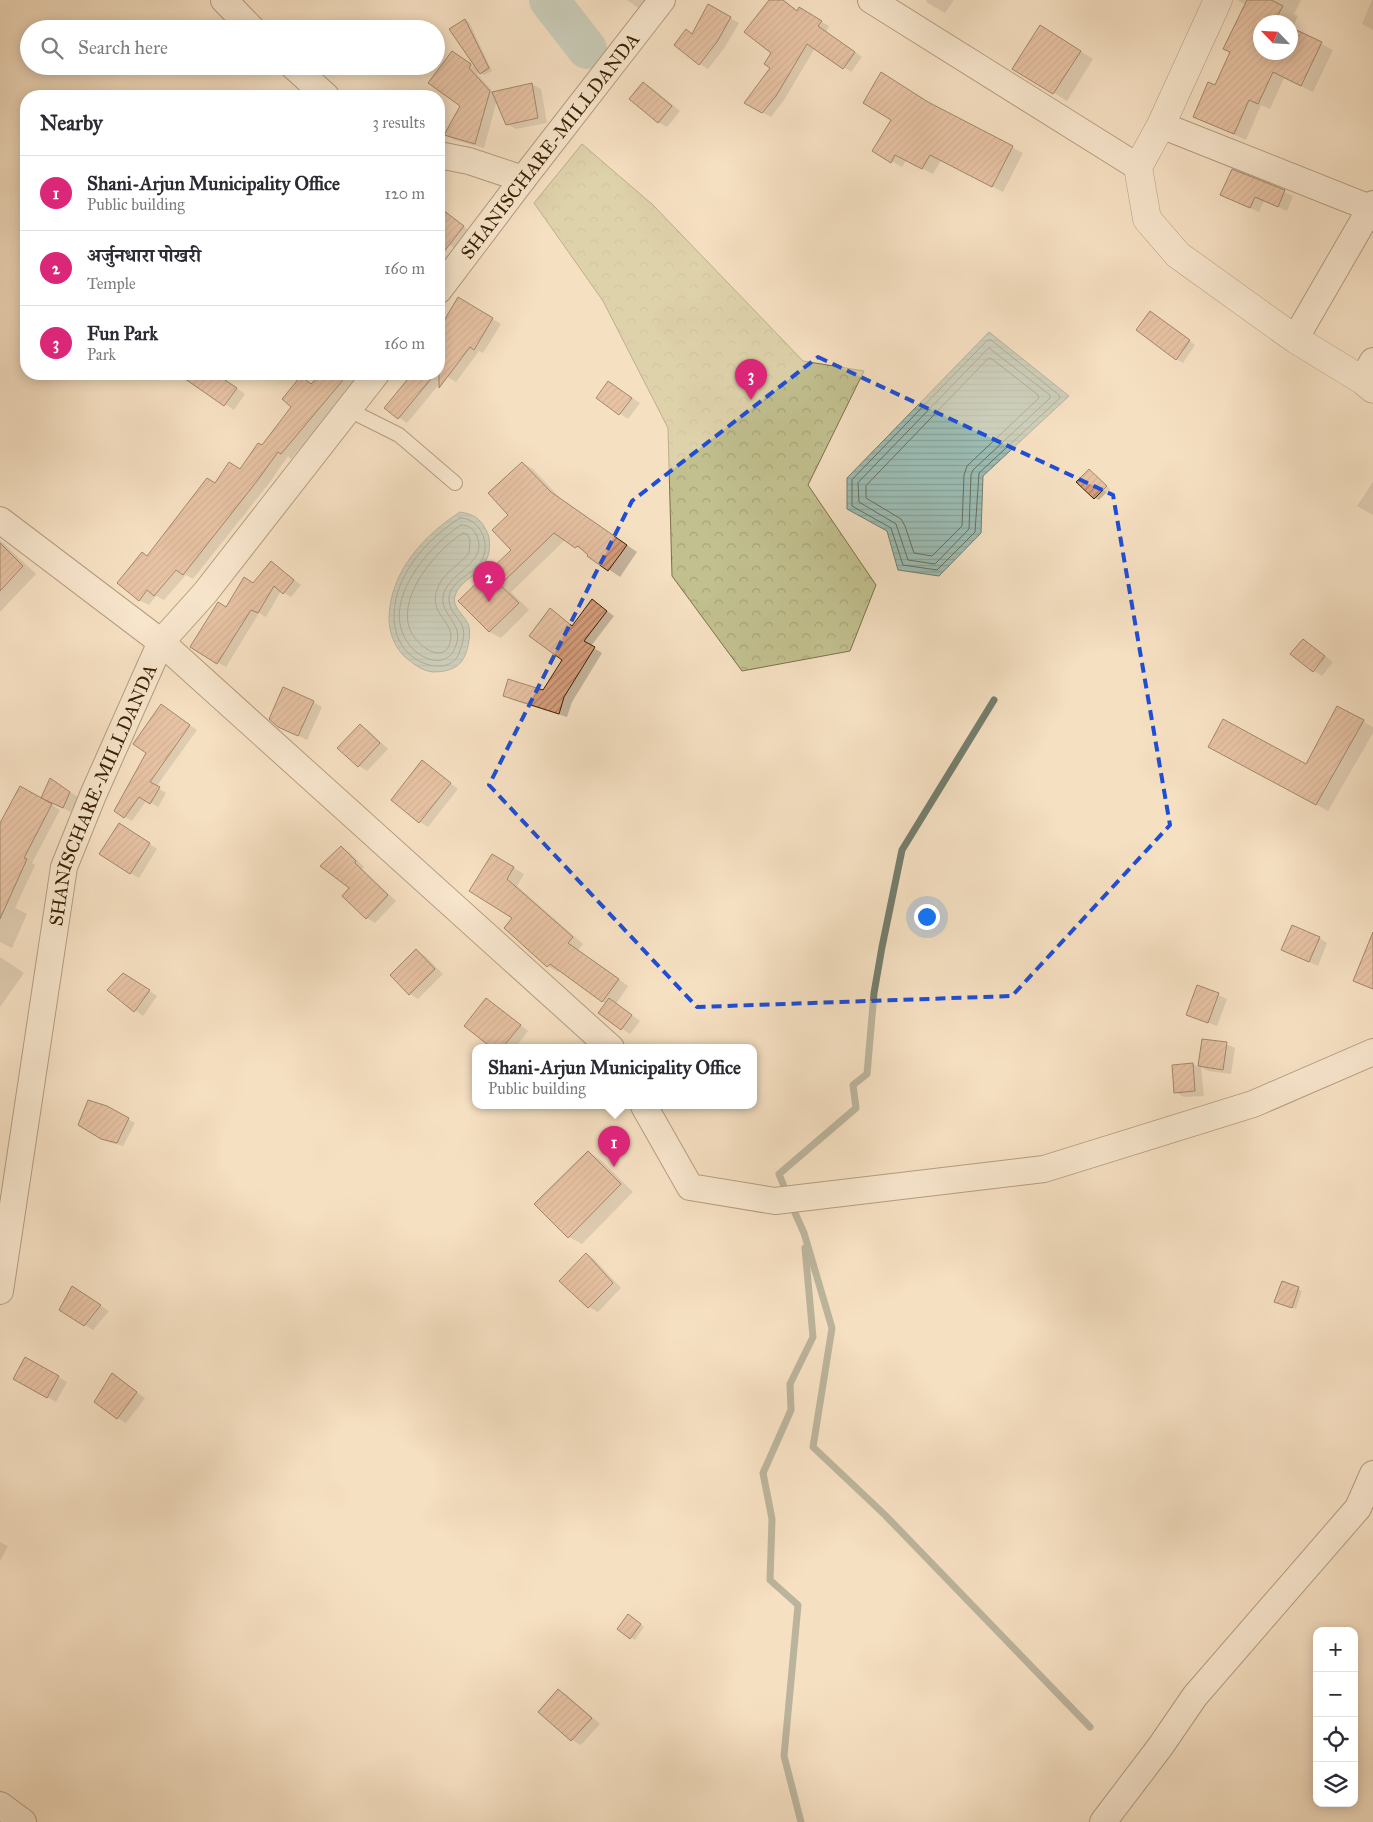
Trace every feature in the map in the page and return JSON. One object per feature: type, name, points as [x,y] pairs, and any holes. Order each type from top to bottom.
[{"type":"street","points":[[224,0],[243,20]]},
{"type":"street","name":"SHANISCHARE-MILLDANDA","points":[[445,282],[662,0]]},
{"type":"street","points":[[871,0],[1138,167]]},
{"type":"street","points":[[1218,0],[1161,125],[1138,167],[1147,219],[1178,255],[1295,339],[1369,377]]},
{"type":"street","points":[[303,75],[319,90]]},
{"type":"street","points":[[1161,125],[1372,206],[1295,339]]},
{"type":"street","points":[[445,156],[469,161],[523,179]]},
{"type":"street","name":"SHANISCHARE-MILLDANDA","points":[[0,1291],[64,867],[110,754],[161,642],[205,593],[372,380]]},
{"type":"street","points":[[0,520],[161,642],[607,1044]]},
{"type":"street","points":[[646,1109],[690,1187],[775,1201],[1044,1169],[1253,1104],[1373,1052]]},
{"type":"street","points":[[1103,1822],[1160,1747],[1195,1696],[1358,1508],[1373,1474]]},
{"type":"street","points":[[0,1805],[23,1822]]},
{"type":"lane","points":[[349,410],[399,435],[455,483]]},
{"type":"highlighted area","points":[[818,357],[1113,495],[1170,825],[1012,996],[697,1007],[489,785],[632,501]]},
{"type":"green space","points":[[582,144],[653,205],[803,361],[864,371],[808,485],[876,585],[850,651],[742,671],[672,576],[668,428],[603,301],[534,203]]},
{"type":"water","points":[[989,332],[1069,396],[983,476],[981,533],[939,576],[898,570],[887,531],[847,509],[847,478]]},
{"type":"water","points":[[460,512],[472,515],[484,526],[490,544],[489,552],[482,566],[458,590],[454,600],[470,630],[463,659],[452,669],[433,672],[417,666],[400,652],[391,634],[389,623],[391,601],[395,585],[411,557],[433,532]]},
{"type":"building","points":[[769,0],[783,0],[797,11],[799,7],[822,21],[818,26],[855,52],[843,69],[807,44],[776,96],[762,113],[744,103],[770,68],[764,64],[771,53],[744,32]]},
{"type":"building","points":[[1247,0],[1271,0],[1283,6],[1278,15],[1253,15],[1253,60],[1298,60],[1298,31],[1322,42],[1301,86],[1273,72],[1258,104],[1249,100],[1234,134],[1193,117],[1208,82],[1215,85],[1230,52],[1223,49]]},
{"type":"building","points":[[708,4],[731,17],[717,42],[699,65],[674,45],[686,29],[692,34]]},
{"type":"building","points":[[465,19],[489,68],[480,74],[449,29]]},
{"type":"building","points":[[1040,25],[1081,51],[1053,94],[1012,69]]},
{"type":"building","points":[[452,51],[471,64],[469,68],[490,91],[475,144],[445,135],[460,106],[445,95],[445,90],[438,90],[428,83],[434,75],[445,75],[445,60]]},
{"type":"building","points":[[881,72],[928,102],[1013,146],[992,187],[930,155],[922,169],[895,155],[891,163],[872,151],[891,120],[863,103]]},
{"type":"building","points":[[643,82],[672,106],[658,123],[629,99]]},
{"type":"building","points":[[532,83],[538,118],[506,125],[492,92]]},
{"type":"building","points":[[1232,169],[1285,190],[1278,207],[1255,197],[1250,208],[1220,195]]},
{"type":"building","points":[[445,212],[464,226],[445,250]]},
{"type":"building","points":[[458,297],[493,318],[474,350],[470,347],[439,388],[439,380],[445,380],[445,319]]},
{"type":"building","points":[[1150,311],[1190,340],[1176,360],[1136,330]]},
{"type":"building","points":[[187,380],[225,380],[237,388],[224,406]]},
{"type":"building","points":[[298,380],[306,380],[311,384],[315,380],[343,380],[281,454],[278,452],[183,575],[176,570],[154,596],[147,590],[139,601],[117,583],[142,552],[147,556],[207,478],[215,483],[229,462],[240,469],[258,443],[262,445],[291,407],[282,399]]},
{"type":"building","points":[[407,380],[430,380],[398,419],[384,408]]},
{"type":"building","points":[[608,381],[632,398],[619,415],[596,398]]},
{"type":"building","points":[[522,462],[551,492],[627,545],[608,571],[587,556],[578,546],[575,548],[554,533],[500,585],[519,603],[489,632],[458,601],[511,550],[492,530],[508,515],[488,493]]},
{"type":"building","points":[[1089,469],[1107,486],[1094,499],[1076,482]]},
{"type":"building","points":[[0,543],[23,566],[0,591]]},
{"type":"building","points":[[271,561],[294,580],[283,594],[274,586],[258,613],[251,610],[217,664],[190,647],[218,602],[226,607],[244,577],[253,583]]},
{"type":"building","points":[[592,599],[607,611],[584,641],[595,647],[564,697],[559,714],[503,696],[508,679],[543,690],[562,660],[529,636],[550,608],[572,626]]},
{"type":"building","points":[[1303,639],[1325,656],[1313,672],[1290,654]]},
{"type":"building","points":[[283,687],[314,701],[298,736],[278,727],[269,719]]},
{"type":"building","points":[[161,704],[190,725],[150,782],[160,787],[150,804],[139,797],[124,818],[114,811],[146,753],[133,744]]},
{"type":"building","points":[[1337,706],[1364,720],[1316,805],[1208,747],[1223,719],[1306,764]]},
{"type":"building","points":[[360,724],[380,743],[358,767],[337,748]]},
{"type":"building","points":[[422,760],[451,783],[419,823],[391,800]]},
{"type":"building","points":[[50,778],[70,792],[63,808],[41,798]]},
{"type":"building","points":[[20,786],[52,804],[24,858],[27,859],[0,919],[0,823]]},
{"type":"building","points":[[119,823],[150,843],[130,874],[99,854]]},
{"type":"building","points":[[341,846],[356,861],[355,863],[388,895],[366,919],[342,896],[349,888],[320,866]]},
{"type":"building","points":[[492,854],[514,867],[507,879],[573,937],[568,943],[619,979],[602,1002],[550,964],[547,967],[504,928],[512,918],[469,891]]},
{"type":"building","points":[[1292,925],[1320,937],[1309,962],[1281,950]]},
{"type":"building","points":[[1373,932],[1373,989],[1353,981]]},
{"type":"building","points":[[416,949],[435,969],[409,995],[390,975]]},
{"type":"building","points":[[123,973],[150,990],[134,1012],[107,990]]},
{"type":"building","points":[[1197,985],[1219,993],[1208,1023],[1186,1015]]},
{"type":"building","points":[[486,998],[521,1025],[505,1044],[487,1044],[464,1026]]},
{"type":"building","points":[[609,998],[632,1015],[621,1030],[598,1013]]},
{"type":"building","points":[[1202,1039],[1227,1042],[1223,1070],[1198,1066]]},
{"type":"building","points":[[1193,1063],[1195,1091],[1174,1093],[1172,1065]]},
{"type":"building","points":[[88,1100],[107,1106],[129,1118],[117,1143],[101,1139],[78,1125]]},
{"type":"building","points":[[588,1151],[621,1184],[568,1238],[534,1204]]},
{"type":"building","points":[[586,1253],[613,1283],[588,1308],[559,1281]]},
{"type":"building","points":[[1282,1281],[1299,1287],[1292,1308],[1274,1302]]},
{"type":"building","points":[[72,1286],[101,1305],[84,1326],[59,1310]]},
{"type":"building","points":[[25,1357],[59,1376],[47,1398],[13,1379]]},
{"type":"building","points":[[112,1373],[137,1392],[117,1419],[94,1402]]},
{"type":"building","points":[[628,1614],[641,1624],[630,1639],[617,1629]]},
{"type":"building","points":[[558,1689],[592,1718],[571,1741],[538,1712]]},
{"type":"waterway","points":[[549,0],[587,49]]},
{"type":"waterway","points":[[787,1194],[779,1174],[856,1108],[853,1085],[867,1074],[874,993],[902,850],[994,700]]},
{"type":"waterway","points":[[791,1204],[804,1233],[832,1328],[813,1447],[885,1515],[1090,1727]]},
{"type":"waterway","points":[[801,1822],[784,1756],[798,1605],[770,1580],[772,1519],[763,1473],[791,1410],[790,1384],[813,1337],[805,1248]]},
{"type":"place","name":"Fun Park","points":[[751,400]]},
{"type":"place","name":"अर्जुनधारा पोखरी","points":[[489,602]]},
{"type":"place","name":"Shani-Arjun Municipality Office","points":[[614,1167]]}]
